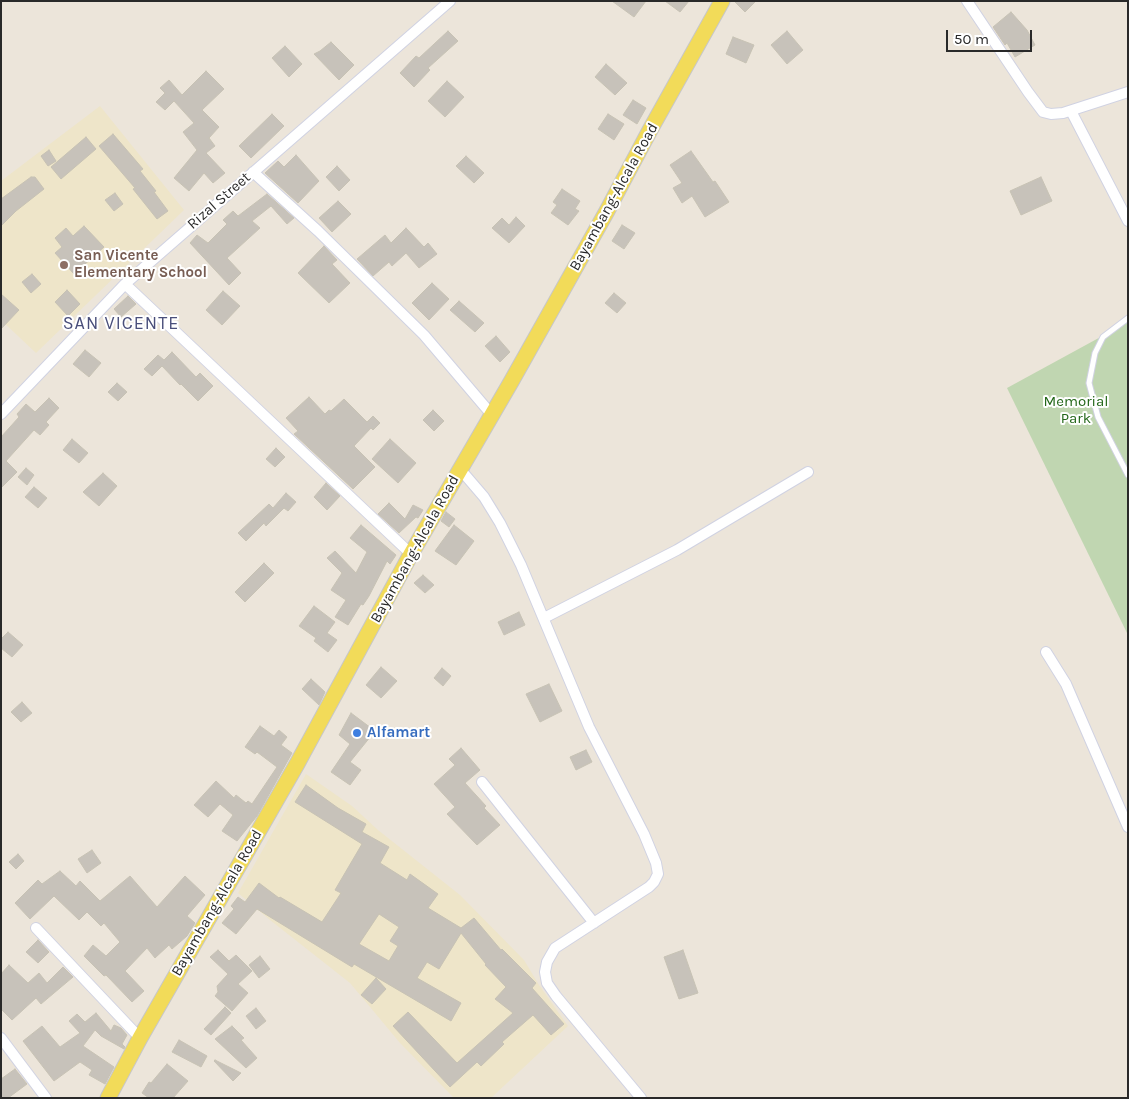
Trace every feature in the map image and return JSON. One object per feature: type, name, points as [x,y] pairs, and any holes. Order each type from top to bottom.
[{"type":"main road","name":"Bayambang-Alcala Road","points":[[108,1098],[140,1038],[297,764],[411,554],[607,211],[722,1]]},
{"type":"street","name":"Rizal Street","points":[[1,414],[125,284],[450,1]]},
{"type":"street","points":[[967,1],[1043,112],[1050,114],[1071,111],[1128,92]]},
{"type":"street","points":[[1071,111],[1128,221]]},
{"type":"street","points":[[252,172],[318,230],[424,335],[492,415]]},
{"type":"street","points":[[125,284],[411,554]]},
{"type":"street","points":[[460,469],[484,497],[522,565],[589,727],[644,834],[656,863],[658,874],[649,887],[555,948],[547,962],[545,972],[546,983],[641,1098]]},
{"type":"street","points":[[544,618],[677,550],[808,472]]},
{"type":"street","points":[[1046,652],[1066,684],[1128,828]]},
{"type":"street","points":[[482,782],[594,923]]},
{"type":"street","points":[[36,928],[140,1038]]},
{"type":"street","points":[[1,1038],[46,1098]]},
{"type":"lane","points":[[1128,318],[1103,337],[1095,353],[1089,383],[1098,418],[1128,475]]},
{"type":"shaded area","name":"San Vicente Elementary School","points":[[100,106],[184,210],[36,353],[1,320],[1,181]]},
{"type":"shaded area","points":[[306,774],[352,806],[378,830],[460,895],[524,960],[568,1026],[491,1098],[454,1098],[400,1043],[350,983],[238,893]]},
{"type":"green space","name":"Memorial Park","points":[[1128,322],[1128,635],[1007,388]]},
{"type":"building","points":[[612,1],[646,1],[634,17]]},
{"type":"building","points":[[665,1],[689,1],[680,12]]},
{"type":"building","points":[[734,1],[756,1],[745,12]]},
{"type":"building","points":[[1011,12],[1027,30],[1035,45],[1015,57],[1007,43],[1005,45],[993,27]]},
{"type":"building","points":[[448,31],[458,41],[428,68],[430,70],[414,87],[400,73],[416,56],[419,58]]},
{"type":"building","points":[[787,31],[803,50],[787,64],[771,45]]},
{"type":"building","points":[[733,37],[754,45],[746,63],[726,54]]},
{"type":"building","points":[[331,42],[354,65],[339,80],[314,54]]},
{"type":"building","points":[[285,46],[302,64],[289,77],[272,58]]},
{"type":"building","points":[[606,64],[627,83],[615,95],[595,77]]},
{"type":"building","points":[[206,71],[224,89],[202,110],[219,127],[209,138],[215,146],[206,153],[225,173],[213,183],[204,173],[189,191],[174,178],[197,150],[183,132],[194,123],[174,101],[165,110],[156,102],[165,93],[160,88],[169,80],[182,95]]},
{"type":"building","points":[[447,81],[464,97],[445,117],[428,101]]},
{"type":"building","points":[[633,100],[646,108],[637,124],[623,115]]},
{"type":"building","points":[[272,114],[284,126],[251,158],[239,146]]},
{"type":"building","points":[[608,114],[624,124],[614,140],[598,129]]},
{"type":"building","points":[[113,134],[143,169],[140,171],[156,191],[154,192],[168,211],[157,219],[133,189],[135,188],[99,146]]},
{"type":"building","points":[[86,137],[96,149],[61,179],[51,167]]},
{"type":"building","points":[[49,150],[56,161],[48,166],[41,156]]},
{"type":"building","points":[[691,151],[729,202],[705,217],[692,196],[682,203],[673,188],[682,183],[670,165]]},
{"type":"building","points":[[296,155],[319,181],[298,203],[265,173],[278,161],[284,167]]},
{"type":"building","points":[[466,156],[484,173],[474,183],[456,166]]},
{"type":"building","points":[[337,166],[350,180],[339,191],[326,177]]},
{"type":"building","points":[[31,177],[35,177],[44,189],[16,211],[1,226],[1,199]]},
{"type":"building","points":[[1041,177],[1052,201],[1021,215],[1010,191]]},
{"type":"building","points":[[562,189],[580,201],[575,209],[579,211],[568,225],[551,213],[557,205],[553,202]]},
{"type":"building","points":[[115,193],[123,204],[114,211],[105,200]]},
{"type":"building","points":[[267,194],[294,218],[287,224],[271,206],[252,221],[260,228],[227,258],[241,273],[229,285],[190,243],[197,235],[208,243],[227,224],[223,220],[233,211],[238,216]]},
{"type":"building","points":[[338,201],[351,214],[332,232],[319,218]]},
{"type":"building","points":[[516,217],[525,226],[509,243],[492,228],[502,218],[509,225]]},
{"type":"building","points":[[622,225],[635,233],[624,249],[612,241]]},
{"type":"building","points":[[84,226],[104,247],[74,274],[55,253],[62,247],[55,238],[66,228],[73,236]]},
{"type":"building","points":[[406,228],[424,247],[428,243],[437,254],[419,268],[406,253],[392,266],[389,262],[373,276],[357,259],[385,235],[391,243]]},
{"type":"building","points":[[324,246],[337,260],[332,264],[350,283],[329,303],[298,273]]},
{"type":"building","points":[[32,274],[41,284],[31,293],[22,282]]},
{"type":"building","points":[[432,283],[449,299],[429,320],[412,303]]},
{"type":"building","points":[[67,290],[80,304],[68,316],[55,302]]},
{"type":"building","points":[[223,291],[240,306],[222,325],[206,310]]},
{"type":"building","points":[[614,293],[626,303],[617,313],[605,303]]},
{"type":"building","points":[[1,294],[19,310],[1,329]]},
{"type":"building","points":[[128,296],[136,304],[121,317],[114,309]]},
{"type":"building","points":[[459,301],[484,323],[475,332],[450,310]]},
{"type":"building","points":[[496,336],[510,352],[500,362],[485,346]]},
{"type":"building","points":[[85,350],[101,363],[89,377],[73,364]]},
{"type":"building","points":[[172,352],[196,377],[200,373],[213,386],[198,401],[162,366],[152,376],[144,369],[158,355],[164,360]]},
{"type":"building","points":[[117,383],[127,392],[118,401],[108,392]]},
{"type":"building","points":[[309,397],[325,414],[344,399],[367,422],[373,416],[380,423],[373,430],[371,428],[354,446],[375,467],[353,489],[294,434],[298,431],[286,418]]},
{"type":"building","points":[[49,398],[59,408],[46,422],[49,425],[40,435],[34,430],[6,461],[17,472],[1,488],[1,437],[19,417],[17,414],[26,404],[35,412]]},
{"type":"building","points":[[433,410],[444,421],[434,431],[423,420]]},
{"type":"building","points":[[72,439],[88,453],[79,463],[63,450]]},
{"type":"building","points":[[390,439],[416,463],[398,483],[372,459]]},
{"type":"building","points":[[276,448],[285,457],[275,467],[266,459]]},
{"type":"building","points":[[26,468],[34,475],[27,485],[18,477]]},
{"type":"building","points":[[103,473],[117,486],[99,506],[83,492]]},
{"type":"building","points":[[326,483],[340,496],[327,510],[314,497]]},
{"type":"building","points":[[34,487],[47,498],[38,508],[25,497]]},
{"type":"building","points":[[286,493],[296,502],[288,511],[284,508],[266,526],[264,523],[246,541],[238,533],[269,504],[273,508]]},
{"type":"building","points":[[389,503],[405,519],[413,505],[423,510],[418,518],[416,517],[399,533],[378,514]]},
{"type":"building","points":[[446,512],[455,519],[449,527],[441,521]]},
{"type":"building","points":[[361,525],[396,555],[390,564],[387,561],[369,596],[363,605],[361,604],[348,625],[335,617],[346,600],[331,590],[342,573],[327,558],[335,551],[356,573],[367,552],[350,538]]},
{"type":"building","points":[[454,525],[474,541],[456,565],[435,551]]},
{"type":"building","points":[[264,563],[274,573],[245,602],[235,592]]},
{"type":"building","points":[[423,575],[434,585],[425,593],[414,583]]},
{"type":"building","points":[[314,606],[335,622],[327,633],[337,640],[328,652],[314,641],[316,638],[299,626]]},
{"type":"building","points":[[519,612],[525,625],[504,635],[498,622]]},
{"type":"building","points":[[8,632],[23,645],[12,657],[1,648],[1,639]]},
{"type":"building","points":[[381,667],[397,681],[381,698],[366,685]]},
{"type":"building","points":[[442,668],[451,676],[443,686],[434,678]]},
{"type":"building","points":[[311,679],[325,692],[319,705],[302,689]]},
{"type":"building","points":[[549,684],[562,711],[540,722],[526,694]]},
{"type":"building","points":[[22,702],[32,713],[21,722],[11,712]]},
{"type":"building","points":[[351,713],[375,731],[350,762],[361,770],[350,785],[331,772],[350,744],[339,735]]},
{"type":"building","points":[[260,726],[274,736],[279,730],[287,737],[281,745],[292,753],[257,816],[237,841],[222,831],[233,815],[220,804],[208,817],[194,805],[216,781],[234,798],[236,795],[246,803],[248,801],[252,804],[277,767],[257,752],[255,754],[245,747]]},
{"type":"building","points":[[461,748],[480,770],[465,783],[500,825],[477,845],[447,814],[455,807],[434,784],[455,765],[449,759]]},
{"type":"building","points":[[586,750],[592,762],[576,770],[570,757]]},
{"type":"building","points":[[306,785],[338,808],[366,824],[362,832],[389,847],[380,863],[407,880],[410,874],[438,894],[428,908],[461,928],[474,918],[501,950],[536,983],[532,988],[564,1024],[551,1035],[533,1015],[502,1042],[504,1044],[481,1066],[477,1062],[450,1087],[393,1026],[408,1012],[457,1063],[513,1013],[495,999],[506,987],[485,965],[461,933],[439,969],[427,962],[417,978],[461,1003],[451,1021],[354,964],[352,967],[257,909],[236,934],[222,923],[234,909],[231,906],[238,897],[245,902],[259,883],[279,898],[322,922],[341,893],[335,890],[362,844],[295,802]],"holes":[[[379,914],[399,927],[390,941],[398,946],[389,961],[359,944]]]},
{"type":"building","points":[[92,850],[101,863],[87,873],[78,859]]},
{"type":"building","points":[[18,854],[24,861],[16,869],[9,862]]},
{"type":"building","points":[[60,871],[76,886],[80,881],[100,901],[130,876],[157,907],[185,876],[205,895],[187,916],[195,923],[187,936],[172,949],[169,945],[155,958],[147,948],[125,971],[144,991],[132,1002],[106,975],[104,976],[84,956],[93,945],[106,956],[120,942],[104,923],[101,926],[87,912],[79,920],[54,896],[30,919],[15,903],[38,880],[42,884]]},
{"type":"building","points":[[38,940],[49,952],[38,963],[26,952]]},
{"type":"building","points":[[218,950],[229,961],[236,955],[252,971],[238,984],[248,993],[232,1011],[215,996],[218,992],[217,986],[228,974],[210,957]]},
{"type":"building","points":[[683,950],[698,993],[679,999],[664,957]]},
{"type":"building","points":[[260,956],[270,969],[259,978],[249,965]]},
{"type":"building","points":[[9,965],[28,983],[39,973],[47,983],[63,967],[73,977],[41,1004],[36,998],[12,1020],[1,1009],[1,974]]},
{"type":"building","points":[[376,978],[386,989],[372,1004],[361,995]]},
{"type":"building","points":[[225,1007],[231,1013],[211,1035],[204,1029]]},
{"type":"building","points":[[256,1008],[266,1021],[256,1029],[246,1016]]},
{"type":"building","points":[[96,1013],[111,1031],[114,1025],[121,1028],[127,1035],[122,1044],[125,1047],[124,1049],[101,1036],[95,1030],[83,1046],[114,1067],[105,1084],[89,1075],[92,1070],[80,1062],[54,1081],[23,1041],[42,1026],[60,1047],[80,1033],[69,1021],[77,1014],[85,1022]]},
{"type":"building","points":[[232,1026],[244,1038],[241,1040],[257,1058],[246,1068],[215,1039]]},
{"type":"building","points":[[179,1040],[207,1056],[201,1067],[172,1052]]},
{"type":"building","points":[[215,1060],[241,1073],[233,1081]]},
{"type":"building","points":[[167,1064],[188,1081],[173,1098],[149,1098],[142,1093],[149,1082],[151,1083]]},
{"type":"building","points":[[15,1069],[27,1084],[8,1098],[1,1098],[1,1079]]},
{"type":"place","name":"San Vicente Elementary School","points":[[64,265]]},
{"type":"place","name":"Alfamart","points":[[357,733]]},
{"type":"district","name":"SAN VICENTE","points":[[121,324]]}]
